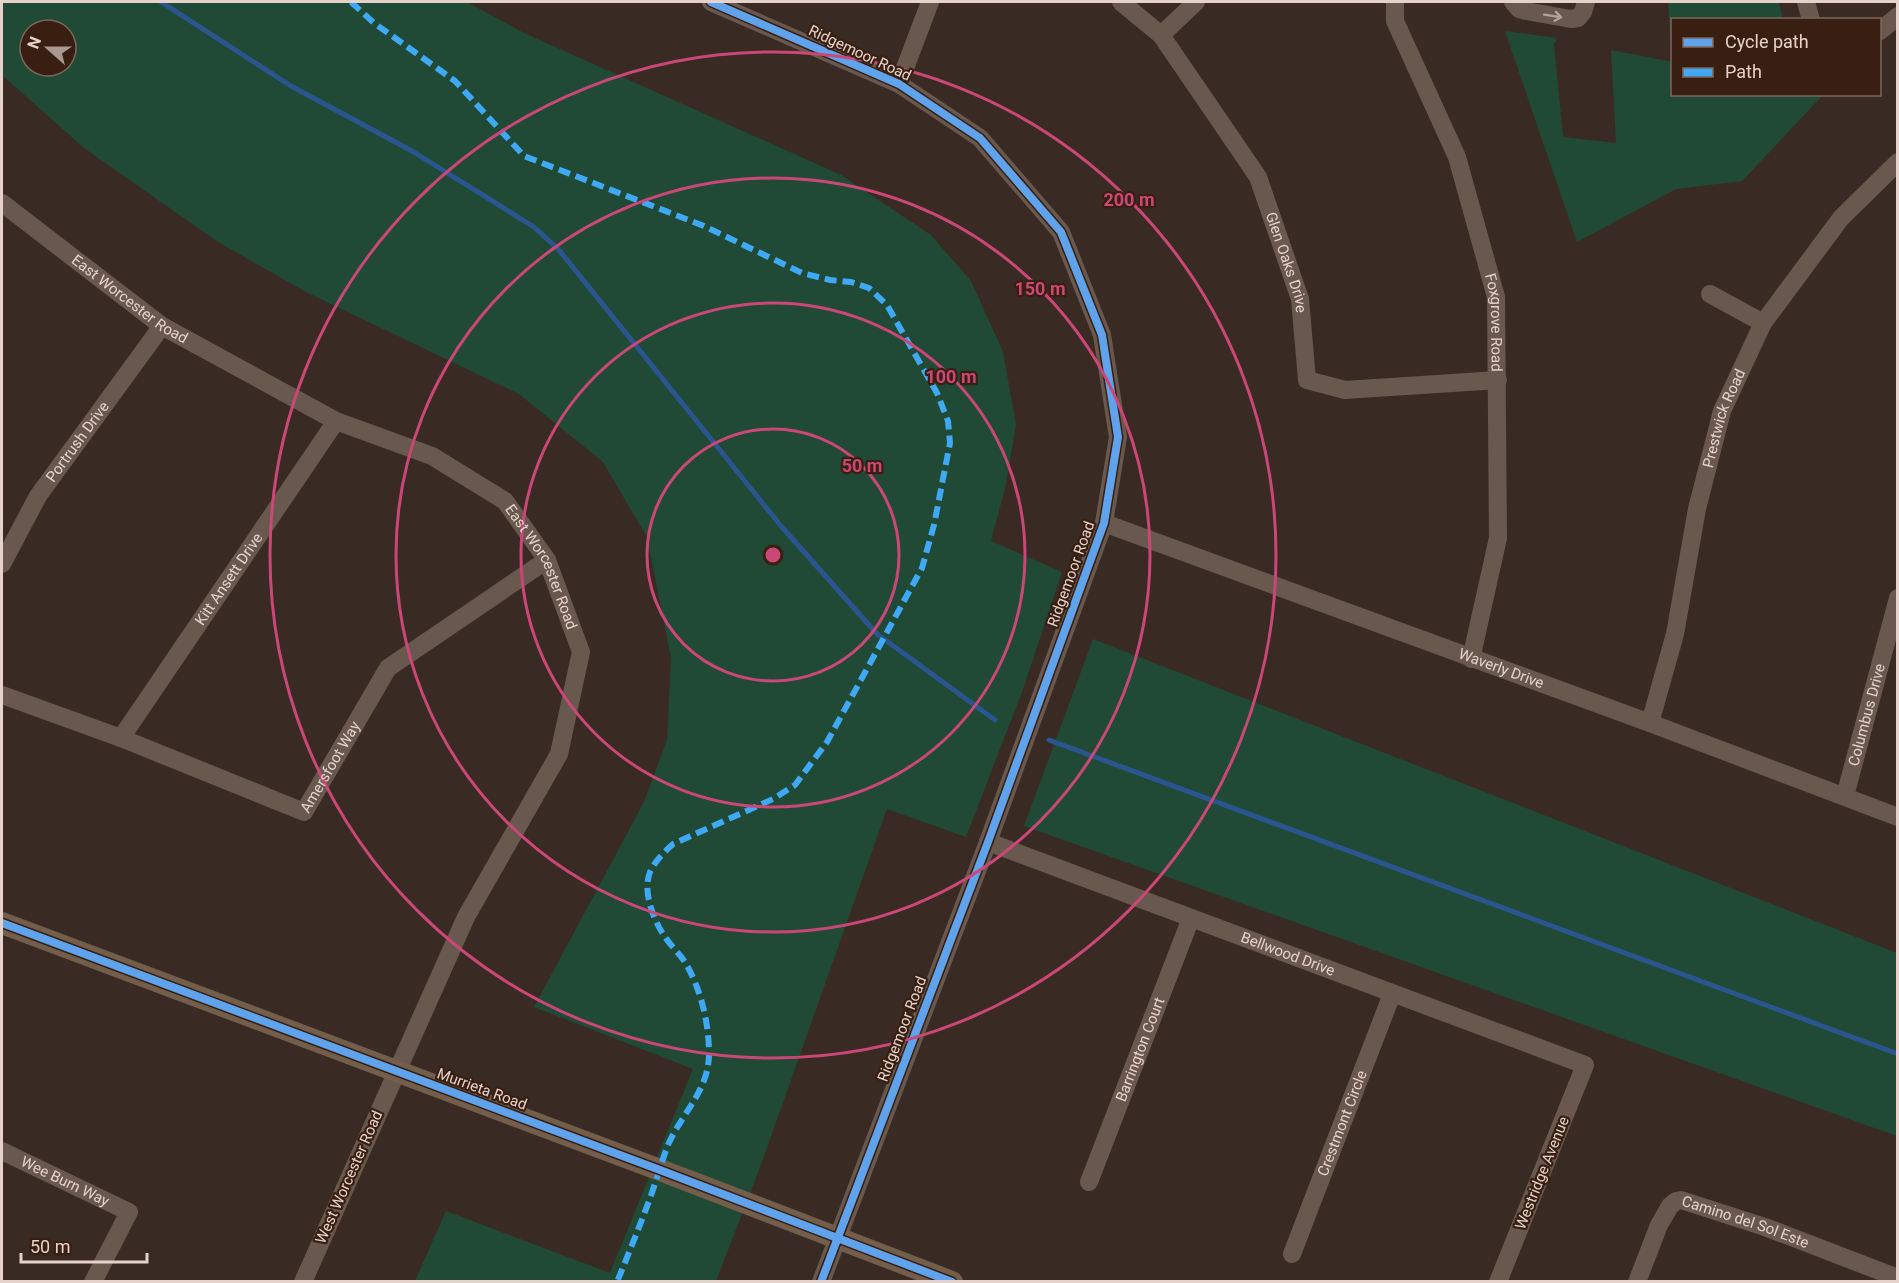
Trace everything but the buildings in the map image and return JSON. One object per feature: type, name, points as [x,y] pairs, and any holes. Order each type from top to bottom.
[{"type":"main road","name":"Murrieta Road","points":[[2,923],[952,1281]]},
{"type":"street","name":"Ridgemoor Road","points":[[711,2],[899,84],[980,138],[1061,232],[1102,335],[1118,437],[1104,524],[988,842],[821,1281]]},
{"type":"street","points":[[899,84],[930,2]]},
{"type":"street","name":"Glen Oaks Drive","points":[[1121,2],[1161,35],[1258,177],[1300,299],[1307,380],[1345,390],[1498,380]]},
{"type":"street","points":[[1161,35],[1196,2]]},
{"type":"street","name":"Foxgrove Road","points":[[1395,2],[1395,21],[1457,157],[1496,297],[1498,538],[1471,659]]},
{"type":"street","points":[[1513,2],[1519,9],[1571,19],[1578,18],[1586,2]]},
{"type":"street","points":[[1806,2],[1810,18]]},
{"type":"street","points":[[1881,30],[1898,16]]},
{"type":"street","name":"Prestwick Road","points":[[1650,723],[1676,634],[1697,509],[1722,411],[1763,323],[1841,218],[1898,162]]},
{"type":"street","name":"East Worcester Road","points":[[4,210],[162,326],[336,421],[432,456],[505,501],[547,560],[581,652],[559,754],[466,917],[395,1072]]},
{"type":"street","points":[[1710,294],[1763,323]]},
{"type":"street","name":"Portrush Drive","points":[[2,564],[38,496],[162,326]]},
{"type":"street","name":"Kitt Ansett Drive","points":[[121,738],[336,421]]},
{"type":"street","name":"Waverly Drive","points":[[1104,524],[1650,723],[1898,817]]},
{"type":"street","name":"Amersfoot Way","points":[[2,695],[121,738],[304,812],[388,668],[547,560]]},
{"type":"street","name":"Columbus Drive","points":[[1845,796],[1898,598]]},
{"type":"street","name":"Bellwood Drive","points":[[988,842],[1586,1065]]},
{"type":"street","name":"Barrington Court","points":[[1089,1182],[1191,918]]},
{"type":"street","name":"Crestmont Circle","points":[[1292,1254],[1392,994]]},
{"type":"street","name":"Westridge Avenue","points":[[1498,1281],[1586,1065]]},
{"type":"street","name":"West Worcester Road","points":[[303,1281],[395,1072]]},
{"type":"street","name":"Wee Burn Way","points":[[2,1151],[129,1212],[93,1281]]},
{"type":"street","name":"Camino del Sol Este","points":[[1636,1281],[1664,1216],[1676,1201],[1681,1200],[1766,1227],[1898,1278]]},
{"type":"green space","points":[[2,2],[467,2],[524,33],[841,175],[931,235],[971,281],[1003,352],[1016,425],[1005,488],[991,541],[1062,572],[1022,692],[966,837],[887,809],[758,1173],[716,1281],[415,1281],[446,1211],[610,1273],[693,1069],[534,1007],[644,802],[667,740],[671,658],[647,537],[603,462],[519,394],[304,291],[218,242],[84,148],[2,75]]},
{"type":"green space","points":[[1668,2],[1779,2],[1783,18],[1671,18],[1671,47]]},
{"type":"green space","points":[[1505,31],[1557,38],[1554,44],[1563,137],[1616,143],[1611,50],[1671,62],[1671,96],[1822,96],[1742,181],[1676,189],[1577,242]]},
{"type":"green space","points":[[1093,639],[1897,953],[1897,1136],[1024,826]]},
{"type":"waterway","points":[[161,2],[291,86],[412,151],[534,227],[559,250],[781,526],[877,634],[995,720]]},
{"type":"waterway","points":[[1049,740],[1898,1054]]},
{"type":"marked path","points":[[351,2],[374,23],[455,81],[524,156],[704,226],[802,273],[830,280],[851,282],[869,288],[887,305],[937,393],[948,421],[950,443],[934,525],[922,568],[827,742],[795,785],[773,799],[673,844],[654,864],[650,872],[647,888],[653,915],[667,940],[691,972],[700,995],[708,1030],[708,1067],[700,1090],[668,1145],[617,1282]]},
{"type":"cycle path","points":[[711,2],[899,84],[980,138],[1061,232],[1102,335],[1118,437],[1104,523],[988,842],[821,1282]]},
{"type":"cycle path","points":[[2,923],[952,1282]]}]
